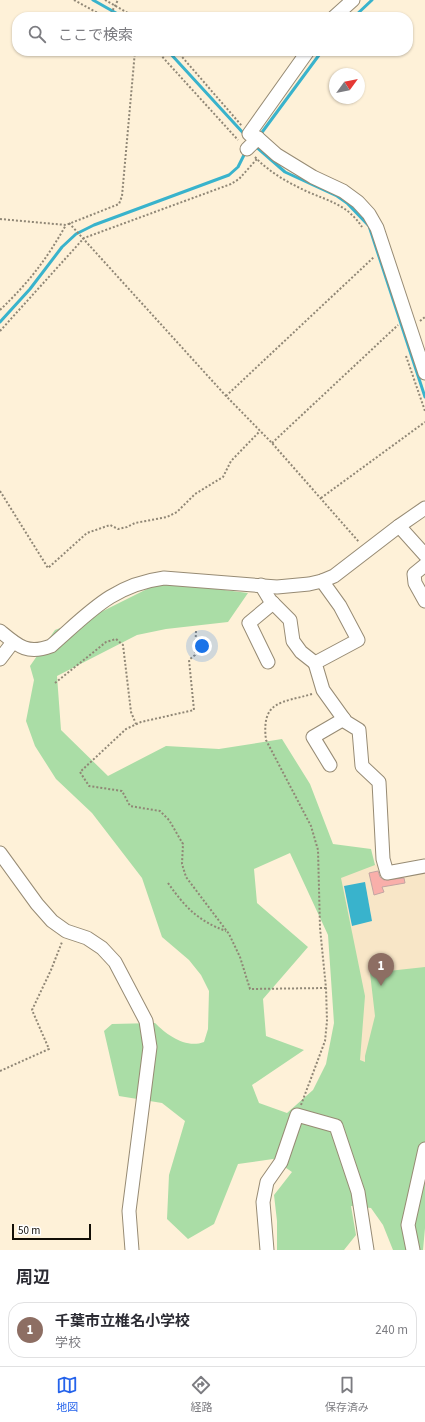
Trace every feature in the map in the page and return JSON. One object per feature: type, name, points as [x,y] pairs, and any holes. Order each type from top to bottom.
[{"type":"street","points":[[340,12],[353,0]]},
{"type":"street","points":[[247,149],[253,136],[305,56]]},
{"type":"street","points":[[253,136],[277,155],[313,177],[343,191],[358,202],[368,214],[377,228],[402,323],[425,372]]},
{"type":"street","points":[[0,631],[24,649],[33,651],[51,646],[114,593],[128,586],[151,580],[164,578],[295,586],[322,581],[339,572],[425,508]]},
{"type":"street","points":[[399,526],[425,555]]},
{"type":"street","points":[[425,565],[414,574],[415,583],[425,601]]},
{"type":"street","points":[[315,662],[358,640],[340,606],[322,581]]},
{"type":"street","points":[[261,585],[273,604],[290,620],[293,641],[301,652],[315,662],[323,690],[344,719],[359,730],[362,766],[378,782],[383,859],[387,873],[425,866]]},
{"type":"street","points":[[268,662],[249,623],[273,604]]},
{"type":"street","points":[[0,659],[13,642]]},
{"type":"street","points":[[330,765],[313,737],[344,719]]},
{"type":"street","points":[[0,853],[37,904],[52,921],[66,931],[87,938],[102,948],[115,962],[146,1021],[150,1046],[129,1211],[132,1250]]},
{"type":"street","points":[[267,1250],[263,1202],[267,1182],[281,1162],[297,1115],[336,1126],[358,1192],[367,1250]]},
{"type":"street","points":[[413,1250],[408,1225],[425,1149]]},
{"type":"path","points":[[74,0],[96,12]]},
{"type":"path","points":[[105,0],[127,12]]},
{"type":"path","points":[[112,12],[118,0]]},
{"type":"path","points":[[0,219],[68,224],[119,204],[122,196],[135,56]]},
{"type":"path","points":[[162,56],[257,160],[280,178],[340,205],[362,228]]},
{"type":"path","points":[[181,56],[253,136]]},
{"type":"path","points":[[0,331],[84,238],[231,184],[239,179],[257,160]]},
{"type":"path","points":[[68,224],[84,238],[226,396],[272,443],[367,550]]},
{"type":"path","points":[[0,310],[25,286],[48,256],[68,224]]},
{"type":"path","points":[[372,251],[376,264]]},
{"type":"path","points":[[226,396],[374,257]]},
{"type":"path","points":[[398,332],[402,323]]},
{"type":"path","points":[[272,443],[402,323]]},
{"type":"path","points":[[405,354],[425,411]]},
{"type":"path","points":[[320,498],[425,422]]},
{"type":"path","points":[[0,491],[48,568],[87,533],[110,525],[118,529],[127,527],[135,523],[167,517],[177,512],[195,494],[223,477],[231,462],[260,431]]},
{"type":"path","points":[[196,631],[195,655],[189,660],[194,710],[136,724],[126,729],[80,772],[89,786],[122,791],[130,806],[160,811],[169,820],[183,844],[182,864],[186,877],[203,902],[227,931],[240,956],[250,990],[326,988]]},
{"type":"path","points":[[55,683],[106,642],[116,639],[123,645],[131,712],[136,724]]},
{"type":"path","points":[[297,1115],[325,1041],[327,1021],[326,988],[320,928],[318,850],[311,826],[266,740],[264,727],[265,718],[274,706],[282,702],[323,690]]},
{"type":"path","points":[[168,883],[179,899],[194,914],[208,924],[227,931]]},
{"type":"path","points":[[0,1071],[49,1049],[32,1010],[52,970],[66,931]]},
{"type":"shaded area","points":[[381,864],[384,875],[425,868],[425,1097],[347,1101],[328,871]]},
{"type":"green space","points":[[161,582],[248,593],[228,622],[166,629],[137,635],[57,676],[61,730],[108,776],[166,746],[219,749],[282,739],[310,784],[333,844],[371,849],[375,865],[341,878],[365,996],[360,1060],[365,1062],[365,1056],[375,1016],[370,973],[425,967],[425,1228],[423,1250],[393,1250],[383,1225],[371,1208],[351,1206],[356,1235],[344,1250],[277,1250],[277,1221],[274,1195],[292,1172],[273,1159],[238,1164],[214,1224],[188,1239],[167,1219],[169,1175],[185,1121],[162,1103],[119,1096],[104,1031],[112,1024],[155,1023],[177,1040],[190,1044],[204,1042],[208,1029],[209,991],[201,975],[189,960],[162,937],[142,878],[92,813],[56,779],[35,746],[26,721],[34,680],[30,666],[55,630],[97,614]],"holes":[[[290,853],[328,935],[334,1023],[326,1064],[313,1090],[287,1113],[259,1103],[252,1085],[304,1050],[266,1036],[263,999],[308,947],[257,903],[254,869]]]},
{"type":"water","points":[[365,882],[372,921],[352,926],[344,886]]},
{"type":"building","points":[[378,871],[380,877],[384,880],[404,878],[405,883],[382,887],[384,892],[374,895],[369,873]]},
{"type":"waterway","points":[[93,0],[114,12]]},
{"type":"waterway","points":[[359,12],[372,0]]},
{"type":"waterway","points":[[173,56],[245,135]]},
{"type":"waterway","points":[[260,135],[318,56]]},
{"type":"waterway","points":[[254,145],[285,172],[337,196],[347,203],[369,226],[425,397]]},
{"type":"waterway","points":[[0,322],[30,289],[62,247],[76,234],[94,225],[229,175],[238,167],[246,151]]},
{"type":"place","name":"千葉市立椎名小学校","points":[[381,986]]}]
